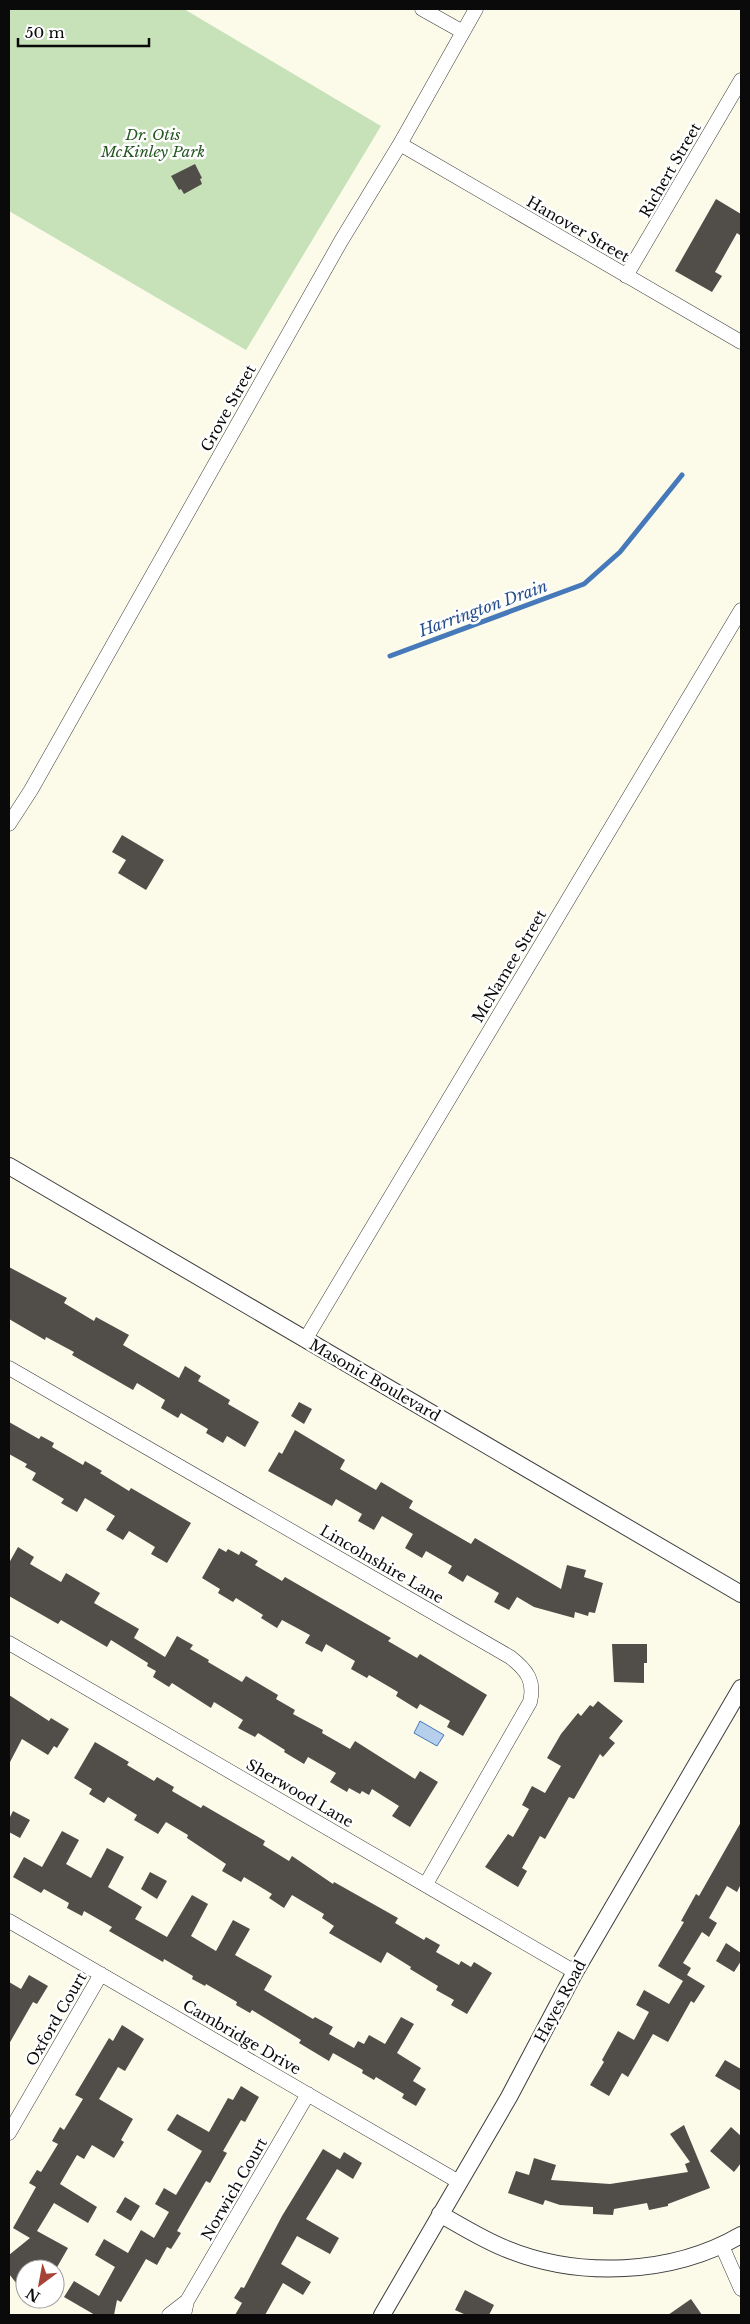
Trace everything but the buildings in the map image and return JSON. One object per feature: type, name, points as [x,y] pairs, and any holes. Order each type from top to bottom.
[{"type":"street","points":[[422,9],[463,32]]},
{"type":"street","name":"Grove Street","points":[[9,824],[32,790],[337,250],[400,144],[476,9]]},
{"type":"street","name":"Richert Street","points":[[626,276],[741,80]]},
{"type":"street","name":"Hanover Street","points":[[400,144],[741,342]]},
{"type":"street","name":"McNamee Street","points":[[305,1340],[741,610]]},
{"type":"street","name":"Masonic Boulevard","points":[[9,1166],[741,1594]]},
{"type":"street","name":"Lincolnshire Lane","points":[[9,1368],[510,1657],[523,1667],[531,1680],[533,1691],[530,1702],[426,1884]]},
{"type":"street","name":"Sherwood Lane","points":[[9,1643],[575,1972]]},
{"type":"street","name":"Hayes Road","points":[[382,2315],[509,2097],[575,1972],[741,1688]]},
{"type":"street","name":"Cambridge Drive","points":[[9,1921],[460,2182]]},
{"type":"street","name":"Oxford Court","points":[[9,2132],[101,1974]]},
{"type":"street","name":"Norwich Court","points":[[184,2315],[187,2301],[308,2094]]},
{"type":"street","points":[[440,2214],[473,2233],[505,2248],[533,2257],[581,2267],[628,2268],[664,2262],[722,2246],[741,2235]]},
{"type":"street","points":[[722,2246],[741,2289]]},
{"type":"street","name":"Norwich Court","points":[[169,2315],[187,2301]]},
{"type":"green space","name":"Dr. Otis McKinley Park","points":[[9,9],[184,9],[381,126],[246,350],[9,211]]},
{"type":"water","points":[[420,1721],[444,1735],[437,1746],[414,1733]]},
{"type":"waterway","name":"Harrington Drain","points":[[390,656],[584,584],[620,552],[682,475]]}]
